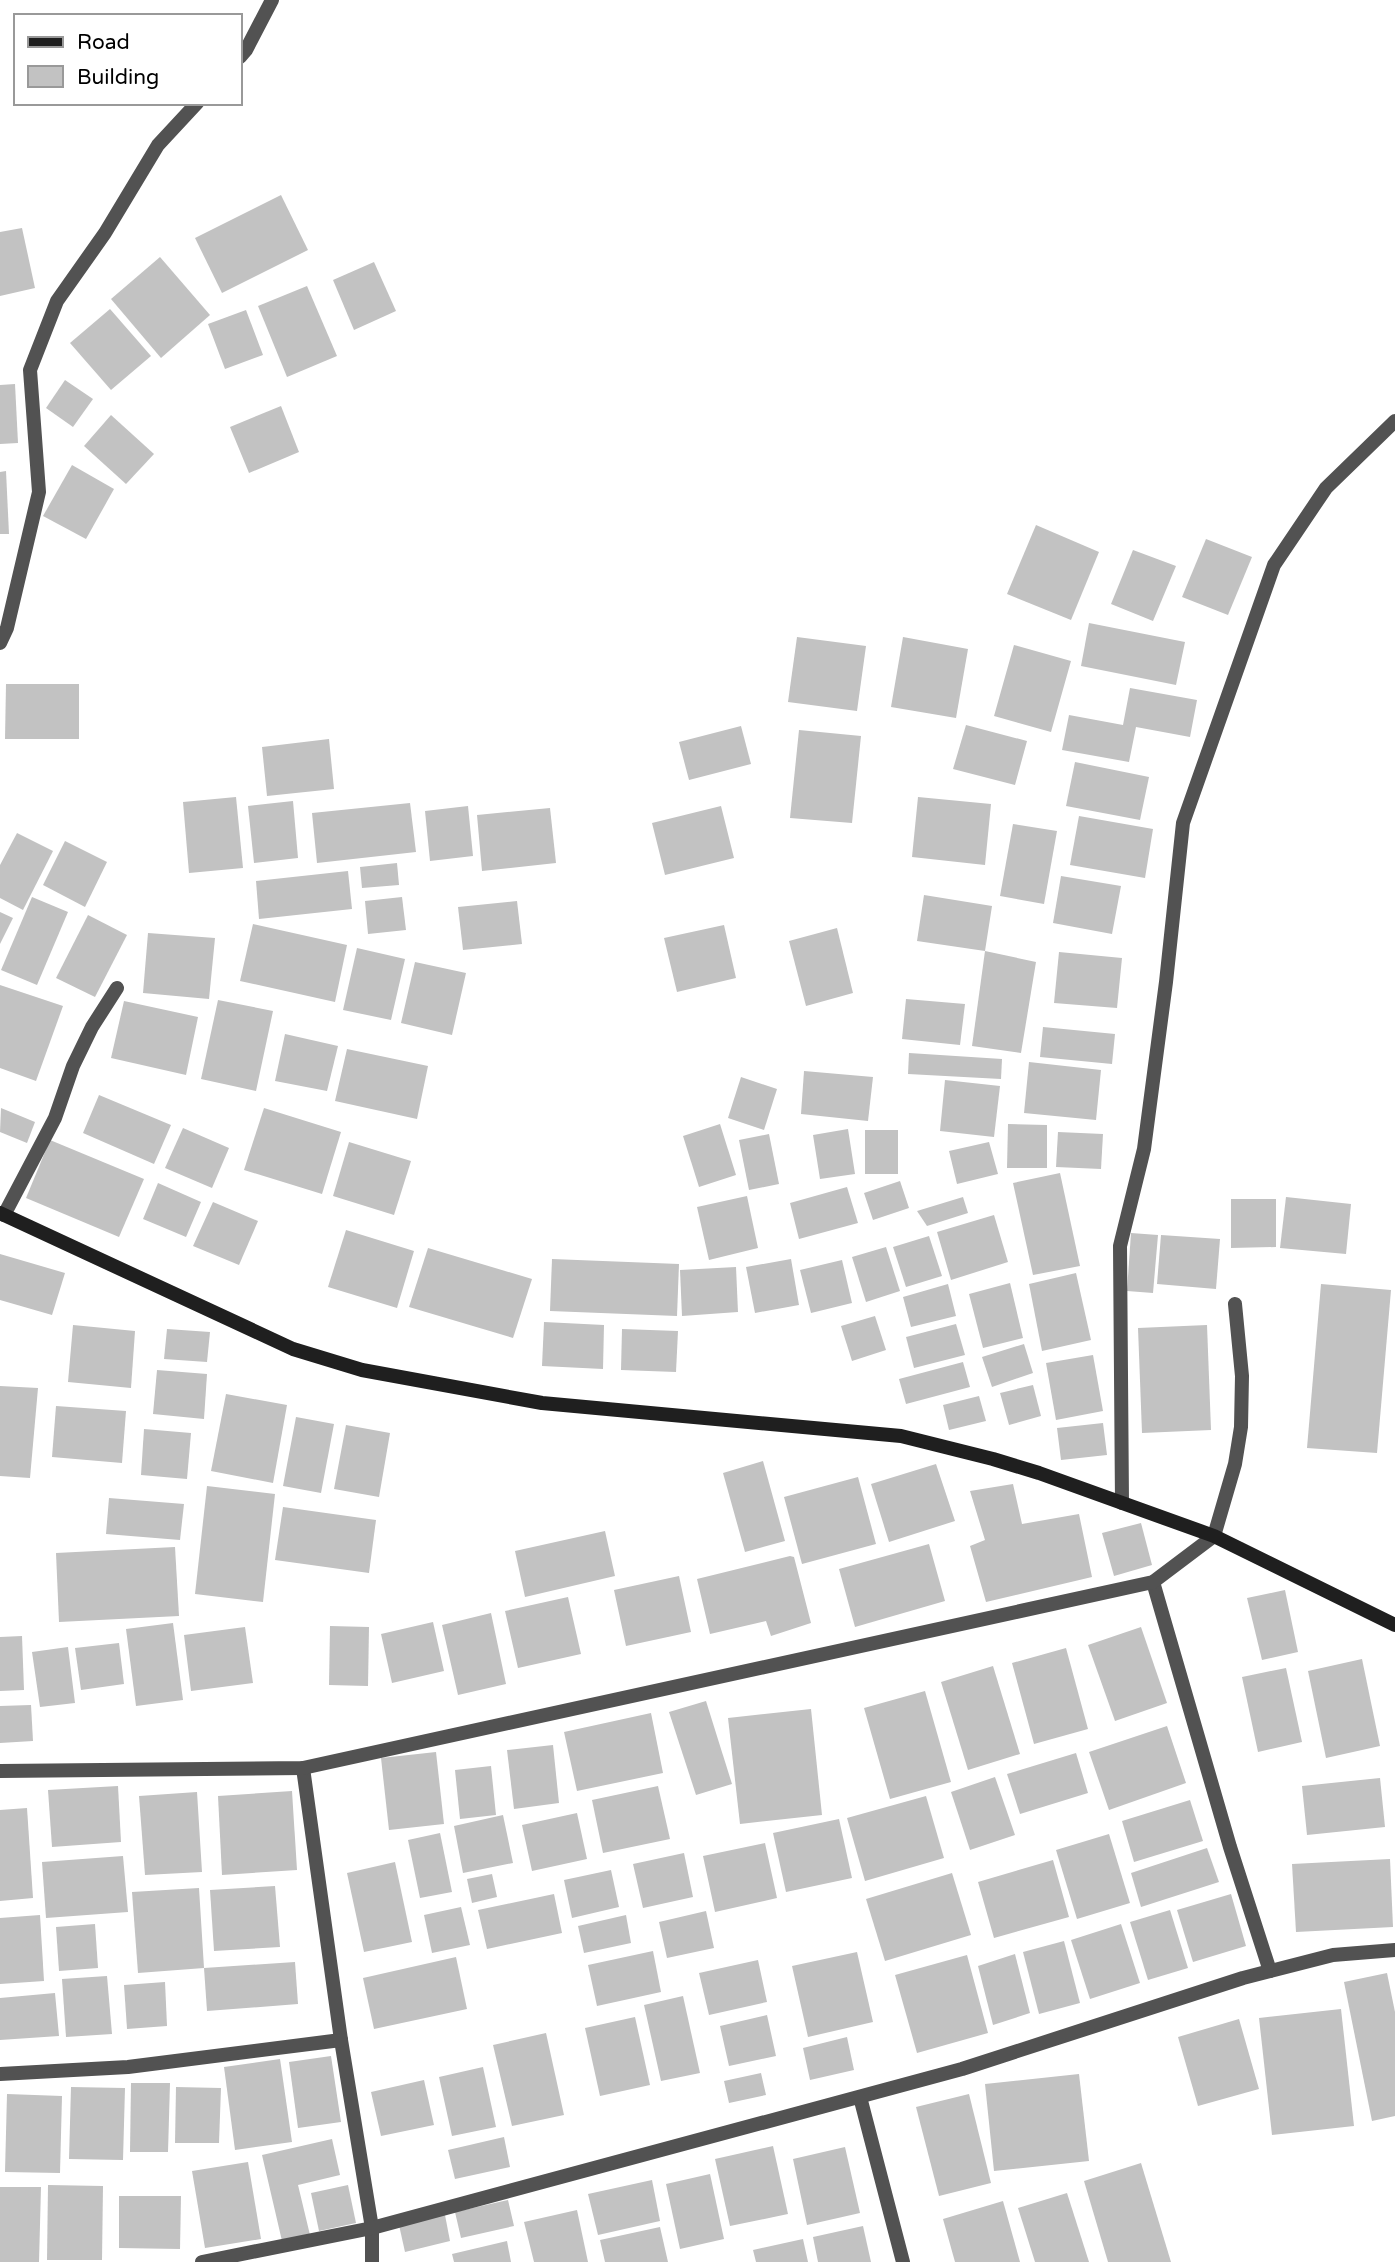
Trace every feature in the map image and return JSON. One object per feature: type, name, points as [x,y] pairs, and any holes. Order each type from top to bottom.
[{"type":"street","points":[[242,55],[272,0]]},
{"type":"street","points":[[0,643],[7,628],[39,492],[30,370],[57,301],[105,233],[158,145],[195,105]]},
{"type":"street","points":[[1122,1503],[1120,1246],[1144,1149],[1183,824],[1274,565],[1326,488],[1395,421]]},
{"type":"street","points":[[117,988],[92,1027],[73,1066],[55,1118],[2,1214],[293,1349],[362,1370],[542,1403],[901,1436],[993,1459],[1214,1536],[1395,1625]]},
{"type":"street","points":[[0,1771],[303,1768],[1153,1582],[1214,1536],[1235,1464],[1241,1427],[1242,1376],[1236,1304]]},
{"type":"street","points":[[1153,1582],[1230,1847],[1270,1971]]},
{"type":"street","points":[[303,1768],[341,2040],[372,2228],[372,2262]]},
{"type":"street","points":[[202,2262],[372,2228],[962,2069],[1270,1971],[1333,1955],[1395,1950]]},
{"type":"street","points":[[0,2074],[128,2067],[341,2040]]},
{"type":"street","points":[[860,2096],[903,2262]]},
{"type":"building","points":[[281,195],[308,250],[222,293],[195,238]]},
{"type":"building","points":[[22,228],[35,288],[0,296],[0,232]]},
{"type":"building","points":[[160,257],[210,315],[161,358],[111,299]]},
{"type":"building","points":[[374,262],[396,311],[354,330],[333,280]]},
{"type":"building","points":[[307,286],[337,356],[287,377],[258,306]]},
{"type":"building","points":[[110,309],[151,356],[111,390],[70,343]]},
{"type":"building","points":[[246,310],[263,355],[225,369],[208,324]]},
{"type":"building","points":[[65,380],[93,399],[73,427],[46,408]]},
{"type":"building","points":[[15,384],[18,443],[0,444],[0,385]]},
{"type":"building","points":[[281,406],[299,452],[249,473],[230,427]]},
{"type":"building","points":[[111,415],[154,454],[126,484],[84,446]]},
{"type":"building","points":[[72,465],[114,489],[86,539],[43,516]]},
{"type":"building","points":[[6,471],[9,534],[0,534],[0,472]]},
{"type":"building","points":[[1036,525],[1099,552],[1071,620],[1007,594]]},
{"type":"building","points":[[1206,539],[1252,557],[1228,615],[1182,597]]},
{"type":"building","points":[[1133,550],[1176,566],[1153,621],[1111,604]]},
{"type":"building","points":[[1089,623],[1185,642],[1176,685],[1081,666]]},
{"type":"building","points":[[797,637],[866,646],[857,711],[788,702]]},
{"type":"building","points":[[903,637],[968,649],[956,718],[891,707]]},
{"type":"building","points":[[1014,645],[1071,661],[1051,732],[994,716]]},
{"type":"building","points":[[6,684],[79,684],[79,739],[5,739]]},
{"type":"building","points":[[1130,688],[1197,700],[1190,737],[1136,727],[1129,762],[1062,750],[1069,715],[1123,725]]},
{"type":"building","points":[[966,725],[1027,741],[1015,785],[953,769]]},
{"type":"building","points":[[741,726],[751,764],[689,780],[679,742]]},
{"type":"building","points":[[799,730],[861,736],[852,823],[790,818]]},
{"type":"building","points":[[329,739],[334,789],[267,796],[262,747]]},
{"type":"building","points":[[1075,762],[1149,777],[1140,820],[1066,806]]},
{"type":"building","points":[[236,797],[243,868],[189,873],[183,802]]},
{"type":"building","points":[[918,797],[991,804],[985,865],[912,857]]},
{"type":"building","points":[[293,801],[298,858],[254,863],[248,806]]},
{"type":"building","points":[[410,803],[416,852],[317,863],[312,813]]},
{"type":"building","points":[[468,806],[473,856],[430,861],[425,811]]},
{"type":"building","points":[[721,806],[734,858],[665,875],[652,823]]},
{"type":"building","points":[[550,808],[556,863],[482,871],[477,815]]},
{"type":"building","points":[[1079,816],[1153,829],[1145,878],[1070,865]]},
{"type":"building","points":[[1013,824],[1057,831],[1044,904],[1000,896]]},
{"type":"building","points":[[17,833],[53,851],[23,910],[0,898],[0,865]]},
{"type":"building","points":[[65,841],[107,862],[85,907],[43,885]]},
{"type":"building","points":[[397,863],[399,885],[362,888],[360,867]]},
{"type":"building","points":[[348,871],[352,909],[259,919],[256,881]]},
{"type":"building","points":[[1061,876],[1121,886],[1112,934],[1053,923]]},
{"type":"building","points":[[924,895],[992,906],[985,951],[917,941]]},
{"type":"building","points":[[32,897],[68,912],[37,985],[1,970]]},
{"type":"building","points":[[402,897],[406,930],[368,934],[365,901]]},
{"type":"building","points":[[517,901],[522,944],[463,950],[458,907]]},
{"type":"building","points":[[0,912],[13,918],[0,944]]},
{"type":"building","points":[[88,915],[127,935],[95,997],[56,978]]},
{"type":"building","points":[[253,924],[347,945],[335,1002],[240,981]]},
{"type":"building","points":[[724,925],[736,978],[677,992],[664,938]]},
{"type":"building","points":[[837,928],[853,993],[806,1006],[789,941]]},
{"type":"building","points":[[148,933],[215,938],[209,999],[143,993]]},
{"type":"building","points":[[357,948],[405,959],[391,1020],[343,1010]]},
{"type":"building","points":[[985,951],[1036,962],[1021,1053],[972,1046]]},
{"type":"building","points":[[1059,952],[1122,958],[1117,1008],[1054,1003]]},
{"type":"building","points":[[415,962],[466,973],[452,1035],[401,1023]]},
{"type":"building","points":[[0,985],[63,1006],[36,1081],[0,1068]]},
{"type":"building","points":[[906,999],[965,1004],[960,1045],[902,1039]]},
{"type":"building","points":[[218,1000],[273,1011],[256,1091],[201,1079]]},
{"type":"building","points":[[124,1001],[198,1017],[186,1075],[111,1058]]},
{"type":"building","points":[[1043,1027],[1115,1034],[1112,1064],[1040,1057]]},
{"type":"building","points":[[285,1034],[338,1046],[327,1091],[275,1081]]},
{"type":"building","points":[[347,1049],[428,1066],[417,1119],[335,1101]]},
{"type":"building","points":[[909,1053],[1002,1059],[1001,1079],[908,1074]]},
{"type":"building","points":[[1029,1062],[1101,1070],[1096,1120],[1024,1113]]},
{"type":"building","points":[[804,1071],[873,1077],[868,1121],[801,1114]]},
{"type":"building","points":[[741,1077],[777,1089],[764,1130],[728,1118]]},
{"type":"building","points":[[945,1080],[1000,1086],[994,1137],[940,1131]]},
{"type":"building","points":[[99,1095],[171,1125],[154,1164],[83,1133]]},
{"type":"building","points":[[1,1108],[35,1122],[27,1143],[0,1132]]},
{"type":"building","points":[[264,1108],[341,1132],[322,1194],[244,1170]]},
{"type":"building","points":[[720,1124],[736,1175],[699,1187],[683,1136]]},
{"type":"building","points":[[1008,1124],[1047,1125],[1047,1168],[1007,1168]]},
{"type":"building","points":[[183,1128],[229,1148],[212,1188],[165,1168]]},
{"type":"building","points":[[848,1129],[855,1174],[820,1179],[813,1135]]},
{"type":"building","points":[[865,1130],[898,1130],[898,1174],[865,1174]]},
{"type":"building","points":[[1058,1132],[1103,1134],[1101,1169],[1056,1167]]},
{"type":"building","points":[[769,1134],[779,1184],[749,1190],[739,1140]]},
{"type":"building","points":[[50,1140],[144,1179],[119,1237],[26,1198]]},
{"type":"building","points":[[349,1142],[411,1161],[394,1215],[333,1196]]},
{"type":"building","points":[[989,1142],[998,1174],[957,1184],[949,1151]]},
{"type":"building","points":[[1060,1173],[1080,1266],[1033,1275],[1013,1183]]},
{"type":"building","points":[[900,1181],[909,1208],[873,1220],[864,1193]]},
{"type":"building","points":[[158,1183],[201,1202],[186,1237],[143,1219]]},
{"type":"building","points":[[847,1187],[858,1223],[799,1239],[790,1203]]},
{"type":"building","points":[[747,1196],[758,1248],[709,1260],[697,1207]]},
{"type":"building","points":[[963,1197],[968,1213],[927,1226],[917,1211]]},
{"type":"building","points":[[1286,1197],[1351,1204],[1346,1254],[1280,1248]]},
{"type":"building","points":[[1231,1199],[1276,1199],[1276,1247],[1231,1248]]},
{"type":"building","points":[[213,1202],[258,1221],[239,1265],[193,1246]]},
{"type":"building","points":[[994,1215],[1008,1262],[951,1280],[937,1232]]},
{"type":"building","points":[[346,1230],[414,1251],[397,1308],[328,1287]]},
{"type":"building","points":[[1131,1233],[1158,1235],[1153,1293],[1127,1291]]},
{"type":"building","points":[[1161,1235],[1220,1239],[1216,1289],[1157,1284]]},
{"type":"building","points":[[929,1236],[942,1276],[906,1287],[893,1247]]},
{"type":"building","points":[[886,1247],[900,1291],[866,1302],[852,1257]]},
{"type":"building","points":[[428,1248],[532,1279],[513,1338],[409,1307]]},
{"type":"building","points":[[0,1254],[65,1273],[52,1315],[0,1300]]},
{"type":"building","points":[[552,1259],[679,1264],[677,1316],[550,1311]]},
{"type":"building","points":[[791,1259],[799,1305],[755,1313],[746,1267]]},
{"type":"building","points":[[842,1260],[852,1303],[811,1313],[800,1270]]},
{"type":"building","points":[[736,1267],[738,1312],[682,1316],[680,1270]]},
{"type":"building","points":[[1076,1273],[1091,1340],[1042,1351],[1029,1284]]},
{"type":"building","points":[[1010,1283],[1023,1338],[983,1348],[969,1294]]},
{"type":"building","points":[[948,1284],[956,1316],[911,1327],[903,1297]]},
{"type":"building","points":[[1321,1284],[1391,1290],[1377,1453],[1307,1448]]},
{"type":"building","points":[[875,1316],[886,1350],[852,1361],[841,1326]]},
{"type":"building","points":[[544,1322],[604,1325],[603,1369],[542,1366]]},
{"type":"building","points":[[956,1324],[965,1355],[914,1368],[906,1337]]},
{"type":"building","points":[[73,1325],[135,1331],[131,1388],[68,1382]]},
{"type":"building","points":[[1207,1325],[1211,1430],[1142,1433],[1138,1328]]},
{"type":"building","points":[[167,1329],[210,1332],[207,1362],[164,1359]]},
{"type":"building","points":[[622,1329],[678,1331],[676,1372],[621,1370]]},
{"type":"building","points":[[1024,1344],[1033,1373],[992,1387],[982,1357]]},
{"type":"building","points":[[1093,1355],[1103,1411],[1056,1420],[1046,1363]]},
{"type":"building","points":[[963,1362],[970,1387],[906,1404],[899,1379]]},
{"type":"building","points":[[157,1370],[207,1374],[204,1419],[153,1414]]},
{"type":"building","points":[[1033,1385],[1041,1416],[1009,1425],[1000,1393]]},
{"type":"building","points":[[0,1386],[38,1388],[30,1478],[0,1476]]},
{"type":"building","points":[[226,1394],[287,1405],[273,1483],[211,1471]]},
{"type":"building","points":[[979,1396],[986,1421],[949,1430],[943,1405]]},
{"type":"building","points":[[56,1406],[126,1411],[122,1463],[52,1457]]},
{"type":"building","points":[[296,1417],[334,1424],[321,1493],[283,1486]]},
{"type":"building","points":[[1103,1423],[1107,1455],[1061,1460],[1057,1428]]},
{"type":"building","points":[[346,1425],[390,1433],[379,1497],[334,1489]]},
{"type":"building","points":[[144,1429],[191,1433],[187,1479],[141,1475]]},
{"type":"building","points":[[763,1461],[785,1541],[745,1552],[723,1473]]},
{"type":"building","points":[[936,1464],[955,1521],[889,1542],[871,1484]]},
{"type":"building","points":[[858,1477],[876,1544],[802,1564],[784,1497]]},
{"type":"building","points":[[1013,1484],[1022,1524],[1079,1514],[1092,1577],[986,1602],[970,1546],[985,1540],[970,1491]]},
{"type":"building","points":[[207,1486],[275,1494],[263,1602],[195,1594]]},
{"type":"building","points":[[109,1498],[184,1504],[180,1540],[106,1534]]},
{"type":"building","points":[[283,1507],[376,1520],[369,1573],[275,1560]]},
{"type":"building","points":[[1141,1523],[1152,1565],[1114,1576],[1102,1533]]},
{"type":"building","points":[[605,1531],[615,1576],[525,1597],[515,1551]]},
{"type":"building","points":[[929,1544],[945,1601],[855,1627],[839,1569]]},
{"type":"building","points":[[175,1547],[179,1616],[59,1622],[56,1553]]},
{"type":"building","points":[[794,1557],[811,1623],[771,1636],[766,1621],[710,1634],[697,1579]]},
{"type":"building","points":[[679,1576],[691,1632],[626,1646],[614,1590]]},
{"type":"building","points":[[1285,1590],[1298,1652],[1262,1660],[1247,1598]]},
{"type":"building","points":[[568,1597],[581,1654],[518,1668],[505,1611]]},
{"type":"building","points":[[491,1613],[506,1684],[458,1695],[442,1625]]},
{"type":"building","points":[[433,1622],[444,1671],[392,1683],[381,1634]]},
{"type":"building","points":[[173,1623],[183,1700],[136,1706],[126,1629]]},
{"type":"building","points":[[330,1626],[369,1627],[368,1686],[329,1685]]},
{"type":"building","points":[[245,1627],[253,1683],[191,1691],[184,1635]]},
{"type":"building","points":[[1141,1627],[1167,1703],[1115,1721],[1088,1645]]},
{"type":"building","points":[[22,1636],[24,1690],[0,1691],[0,1637]]},
{"type":"building","points":[[119,1643],[124,1684],[81,1690],[75,1648]]},
{"type":"building","points":[[68,1647],[75,1703],[40,1707],[32,1652]]},
{"type":"building","points":[[1066,1648],[1088,1729],[1034,1744],[1012,1663]]},
{"type":"building","points":[[1362,1659],[1380,1746],[1326,1758],[1308,1671]]},
{"type":"building","points":[[993,1666],[1020,1754],[968,1770],[941,1682]]},
{"type":"building","points":[[1286,1668],[1302,1742],[1258,1752],[1242,1677]]},
{"type":"building","points":[[925,1691],[951,1782],[890,1799],[864,1708]]},
{"type":"building","points":[[706,1701],[732,1784],[696,1795],[669,1712]]},
{"type":"building","points":[[31,1705],[33,1741],[0,1743],[0,1706]]},
{"type":"building","points":[[811,1709],[822,1815],[740,1824],[728,1718]]},
{"type":"building","points":[[651,1713],[663,1773],[577,1791],[564,1732]]},
{"type":"building","points":[[1167,1726],[1186,1783],[1109,1810],[1089,1752]]},
{"type":"building","points":[[553,1745],[559,1803],[514,1809],[507,1750]]},
{"type":"building","points":[[436,1752],[444,1824],[389,1830],[381,1758]]},
{"type":"building","points":[[1076,1753],[1088,1793],[1020,1814],[1007,1774]]},
{"type":"building","points":[[491,1766],[496,1815],[460,1819],[455,1770]]},
{"type":"building","points":[[995,1777],[1015,1835],[970,1850],[951,1792]]},
{"type":"building","points":[[1380,1778],[1385,1827],[1307,1835],[1302,1786]]},
{"type":"building","points":[[118,1786],[121,1842],[52,1847],[48,1790]]},
{"type":"building","points":[[658,1786],[670,1839],[603,1853],[592,1800]]},
{"type":"building","points":[[292,1791],[297,1870],[222,1875],[218,1796]]},
{"type":"building","points":[[197,1792],[202,1872],[145,1875],[139,1796]]},
{"type":"building","points":[[926,1796],[944,1858],[865,1881],[847,1818]]},
{"type":"building","points":[[1190,1800],[1203,1841],[1134,1862],[1122,1821]]},
{"type":"building","points":[[27,1808],[33,1898],[0,1901],[0,1810]]},
{"type":"building","points":[[577,1813],[587,1859],[532,1871],[522,1825]]},
{"type":"building","points":[[503,1815],[513,1863],[463,1873],[454,1826]]},
{"type":"building","points":[[839,1819],[852,1878],[786,1892],[773,1833]]},
{"type":"building","points":[[440,1833],[452,1892],[420,1898],[408,1840]]},
{"type":"building","points":[[1109,1834],[1130,1903],[1077,1919],[1056,1850]]},
{"type":"building","points":[[765,1843],[777,1898],[715,1912],[703,1856]]},
{"type":"building","points":[[1207,1848],[1219,1882],[1141,1907],[1131,1873]]},
{"type":"building","points":[[684,1853],[693,1897],[643,1908],[633,1864]]},
{"type":"building","points":[[123,1856],[128,1912],[46,1918],[42,1862]]},
{"type":"building","points":[[1390,1859],[1393,1927],[1296,1932],[1292,1864]]},
{"type":"building","points":[[1053,1860],[1069,1917],[994,1938],[978,1882]]},
{"type":"building","points":[[395,1862],[412,1942],[364,1952],[347,1873]]},
{"type":"building","points":[[611,1870],[619,1907],[572,1918],[564,1880]]},
{"type":"building","points":[[952,1873],[971,1935],[885,1961],[866,1899]]},
{"type":"building","points":[[492,1874],[497,1897],[472,1903],[467,1879]]},
{"type":"building","points":[[275,1886],[280,1947],[214,1951],[210,1890]]},
{"type":"building","points":[[199,1888],[204,1968],[138,1973],[132,1892]]},
{"type":"building","points":[[554,1894],[562,1933],[487,1949],[478,1910]]},
{"type":"building","points":[[1231,1894],[1246,1946],[1193,1962],[1177,1910]]},
{"type":"building","points":[[461,1907],[470,1945],[432,1953],[424,1915]]},
{"type":"building","points":[[1170,1910],[1188,1968],[1148,1980],[1130,1922]]},
{"type":"building","points":[[706,1911],[714,1948],[667,1958],[659,1922]]},
{"type":"building","points":[[40,1915],[44,1981],[0,1984],[0,1918]]},
{"type":"building","points":[[626,1915],[631,1943],[584,1953],[578,1926]]},
{"type":"building","points":[[95,1924],[98,1968],[59,1971],[56,1927]]},
{"type":"building","points":[[1121,1924],[1140,1983],[1090,1999],[1071,1940]]},
{"type":"building","points":[[1064,1941],[1080,2003],[1039,2014],[1023,1952]]},
{"type":"building","points":[[653,1951],[661,1992],[597,2006],[588,1965]]},
{"type":"building","points":[[857,1952],[873,2022],[808,2037],[792,1966]]},
{"type":"building","points":[[1015,1954],[1030,2013],[993,2025],[978,1966]]},
{"type":"building","points":[[967,1955],[988,2033],[917,2053],[895,1975]]},
{"type":"building","points":[[456,1957],[467,2009],[374,2029],[363,1978]]},
{"type":"building","points":[[758,1960],[767,2002],[709,2015],[699,1973]]},
{"type":"building","points":[[295,1962],[298,2004],[207,2011],[204,1968]]},
{"type":"building","points":[[1387,1973],[1395,2012],[1395,2116],[1372,2121],[1344,1982]]},
{"type":"building","points":[[107,1976],[112,2034],[66,2037],[62,1979]]},
{"type":"building","points":[[165,1982],[167,2026],[127,2029],[124,1985]]},
{"type":"building","points":[[55,1993],[59,2036],[0,2040],[0,1998]]},
{"type":"building","points":[[683,1996],[700,2073],[661,2081],[644,2005]]},
{"type":"building","points":[[1341,2009],[1354,2126],[1272,2135],[1259,2018]]},
{"type":"building","points":[[767,2015],[776,2056],[729,2066],[720,2026]]},
{"type":"building","points":[[635,2017],[650,2085],[600,2096],[585,2028]]},
{"type":"building","points":[[1239,2019],[1259,2089],[1198,2106],[1178,2037]]},
{"type":"building","points":[[546,2033],[564,2115],[512,2126],[493,2045]]},
{"type":"building","points":[[847,2037],[854,2070],[810,2080],[803,2048]]},
{"type":"building","points":[[331,2056],[341,2122],[298,2128],[289,2062]]},
{"type":"building","points":[[280,2059],[292,2142],[235,2150],[224,2067]]},
{"type":"building","points":[[483,2067],[496,2127],[452,2136],[439,2077]]},
{"type":"building","points":[[761,2073],[766,2095],[729,2103],[724,2081]]},
{"type":"building","points":[[1079,2074],[1089,2161],[994,2171],[985,2084]]},
{"type":"building","points":[[424,2080],[434,2125],[381,2136],[371,2092]]},
{"type":"building","points":[[131,2083],[170,2083],[168,2152],[130,2152]]},
{"type":"building","points":[[71,2087],[125,2088],[123,2160],[69,2159]]},
{"type":"building","points":[[176,2087],[221,2088],[219,2143],[175,2143]]},
{"type":"building","points":[[7,2094],[62,2096],[60,2173],[5,2172]]},
{"type":"building","points":[[969,2094],[991,2183],[939,2196],[916,2107]]},
{"type":"building","points":[[504,2137],[510,2167],[455,2179],[448,2150]]},
{"type":"building","points":[[332,2139],[340,2175],[298,2185],[310,2235],[282,2241],[262,2155]]},
{"type":"building","points":[[773,2146],[788,2214],[730,2226],[715,2159]]},
{"type":"building","points":[[845,2147],[860,2213],[807,2225],[793,2159]]},
{"type":"building","points":[[248,2162],[261,2239],[205,2248],[192,2171]]},
{"type":"building","points":[[1141,2163],[1171,2262],[1108,2262],[1084,2181]]},
{"type":"building","points":[[710,2174],[724,2239],[680,2249],[666,2184]]},
{"type":"building","points":[[652,2180],[660,2221],[598,2235],[588,2194]]},
{"type":"building","points":[[48,2185],[103,2186],[102,2260],[47,2260]]},
{"type":"building","points":[[348,2185],[356,2223],[319,2231],[311,2193]]},
{"type":"building","points":[[0,2187],[41,2187],[39,2262],[0,2262]]},
{"type":"building","points":[[1067,2193],[1089,2262],[1035,2262],[1018,2208]]},
{"type":"building","points":[[119,2196],[181,2196],[180,2249],[119,2248]]},
{"type":"building","points":[[508,2200],[514,2226],[461,2238],[455,2212]]},
{"type":"building","points":[[1003,2201],[1020,2262],[955,2262],[943,2219]]},
{"type":"building","points":[[577,2210],[588,2262],[534,2262],[524,2222]]},
{"type":"building","points":[[445,2215],[450,2241],[405,2252],[399,2225]]},
{"type":"building","points":[[863,2226],[871,2262],[818,2262],[813,2237]]},
{"type":"building","points":[[660,2227],[668,2262],[605,2262],[600,2240]]},
{"type":"building","points":[[803,2239],[808,2262],[756,2262],[753,2250]]},
{"type":"building","points":[[507,2241],[511,2262],[454,2262],[452,2254]]}]
